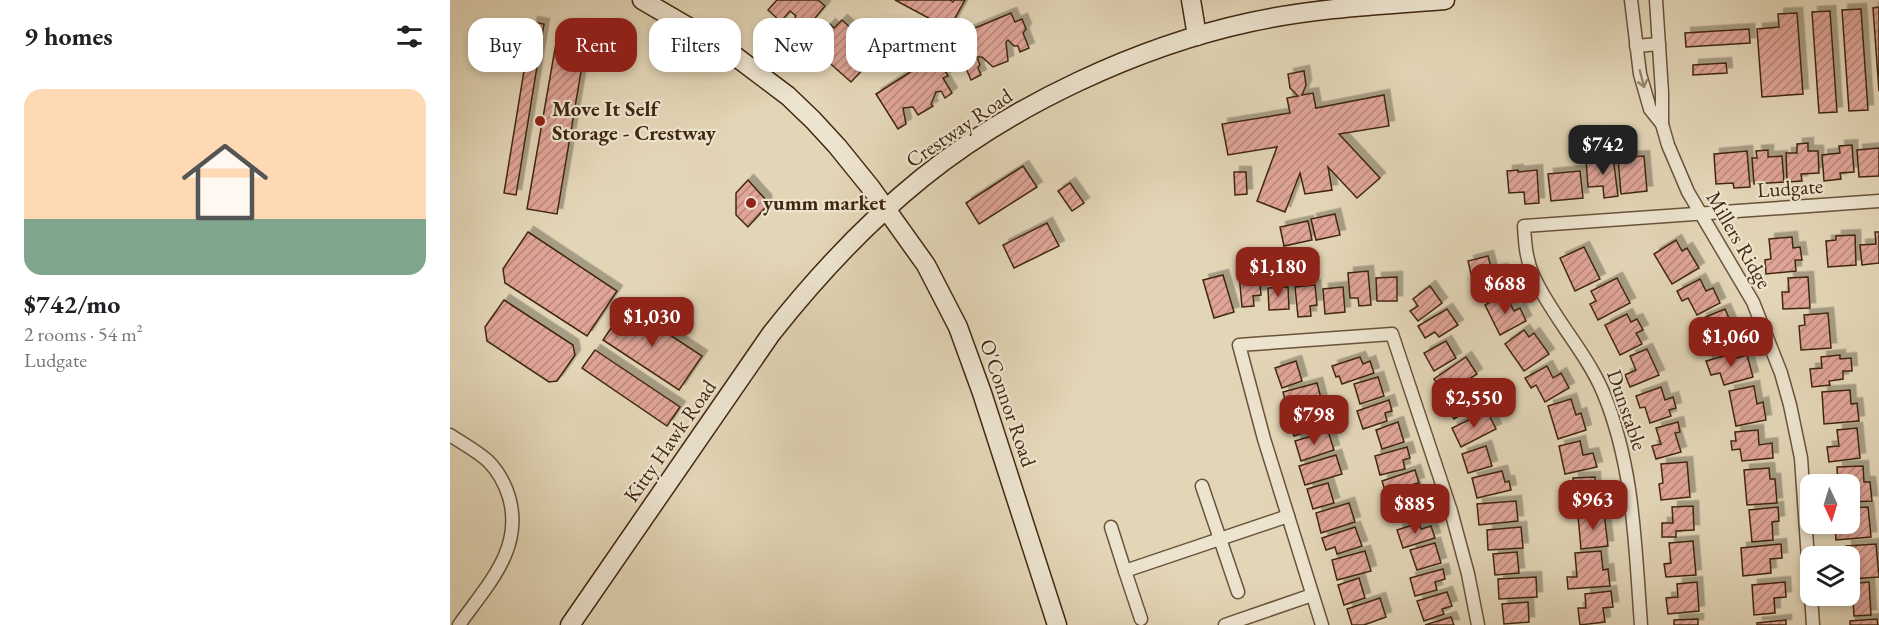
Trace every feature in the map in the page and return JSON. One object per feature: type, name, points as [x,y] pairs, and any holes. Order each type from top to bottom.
[{"type":"main road","points":[[642,0],[723,47],[788,96],[824,130],[887,209]]},
{"type":"main road","points":[[1191,0],[1197,36]]},
{"type":"main road","name":"Crestway Road","points":[[887,209],[937,166],[1030,106],[1108,68],[1197,36],[1252,21],[1331,9],[1445,0]]},
{"type":"main road","name":"Kitty Hawk Road","points":[[570,625],[771,334],[830,263],[887,209]]},
{"type":"main road","name":"O'Connor Road","points":[[887,209],[926,265],[958,327],[982,393],[1057,625]]},
{"type":"street","name":"Millers Ridge","points":[[1631,0],[1640,74],[1650,109],[1662,124]]},
{"type":"street","name":"Millers Ridge","points":[[1656,0],[1662,124],[1668,145],[1688,192],[1753,302],[1781,373],[1801,458],[1807,546]]},
{"type":"street","points":[[1636,46],[1659,45]]},
{"type":"street","name":"Ludgate","points":[[1524,226],[1879,201]]},
{"type":"street","name":"Dunstable","points":[[1524,226],[1526,249],[1532,273],[1587,359],[1603,391],[1617,430],[1628,472],[1641,625]]},
{"type":"street","points":[[1322,625],[1239,345],[1392,333],[1451,511],[1468,574],[1478,625]]},
{"type":"street","points":[[450,435],[495,469],[513,511],[512,539],[501,566],[459,625]]},
{"type":"street","points":[[1202,486],[1238,592]]},
{"type":"street","points":[[1125,571],[1288,516]]},
{"type":"street","points":[[1111,527],[1141,619]]},
{"type":"street","points":[[1225,625],[1312,595]]},
{"type":"street","points":[[1812,606],[1813,625]]},
{"type":"building","points":[[777,0],[818,0],[825,6],[815,18],[795,18],[796,16],[790,11],[784,18],[777,18],[768,10]]},
{"type":"building","points":[[895,0],[950,0],[953,2],[954,0],[965,0],[955,18],[929,18]]},
{"type":"building","points":[[1879,7],[1879,91],[1873,8]]},
{"type":"building","points":[[1861,9],[1868,110],[1849,111],[1842,10]]},
{"type":"building","points":[[1830,11],[1837,112],[1819,113],[1812,12]]},
{"type":"building","points":[[1011,13],[1015,22],[1022,19],[1026,29],[1023,33],[1029,48],[1020,52],[1018,46],[1014,46],[1008,40],[1006,42],[1008,61],[993,67],[982,57],[977,57],[977,27]]},
{"type":"building","points":[[1797,13],[1803,94],[1762,97],[1757,29],[1779,27],[1778,14]]},
{"type":"building","points":[[842,20],[846,24],[846,72],[860,72],[851,82],[834,67],[834,28]]},
{"type":"building","points":[[1749,29],[1750,43],[1686,47],[1685,33]]},
{"type":"building","points":[[555,49],[555,72],[581,72],[557,214],[527,209]]},
{"type":"building","points":[[977,57],[981,75],[971,80],[968,72],[977,72]]},
{"type":"building","points":[[1726,63],[1727,73],[1693,75],[1693,65]]},
{"type":"building","points":[[1304,71],[1306,85],[1302,95],[1313,93],[1316,108],[1384,95],[1389,126],[1339,134],[1380,178],[1357,198],[1328,167],[1332,190],[1305,194],[1300,173],[1285,212],[1257,201],[1277,147],[1228,155],[1222,124],[1290,113],[1287,98],[1298,96],[1290,88],[1288,74]]},
{"type":"building","points":[[524,72],[536,72],[516,195],[504,193]]},
{"type":"building","points":[[910,72],[946,72],[948,76],[943,78],[952,93],[945,98],[941,91],[936,92],[931,104],[933,106],[918,115],[913,107],[903,108],[906,124],[898,129],[876,94]]},
{"type":"building","points":[[1808,143],[1808,151],[1818,151],[1819,173],[1801,174],[1802,181],[1787,182],[1786,153],[1797,153],[1797,144]]},
{"type":"building","points":[[1852,145],[1854,172],[1840,173],[1841,179],[1824,181],[1822,155],[1840,153],[1839,146]]},
{"type":"building","points":[[1879,148],[1879,176],[1859,177],[1857,150]]},
{"type":"building","points":[[1768,150],[1768,157],[1782,156],[1784,182],[1754,184],[1752,158],[1757,158],[1756,151]]},
{"type":"building","points":[[1747,151],[1750,187],[1734,188],[1733,183],[1716,184],[1714,154]]},
{"type":"building","points":[[1644,156],[1647,191],[1621,194],[1618,158]]},
{"type":"building","points":[[1613,157],[1618,196],[1604,198],[1603,186],[1588,187],[1586,160]]},
{"type":"building","points":[[1023,166],[1037,187],[979,224],[966,203]]},
{"type":"building","points":[[1518,170],[1518,172],[1537,170],[1539,203],[1525,204],[1524,192],[1509,193],[1507,171]]},
{"type":"building","points":[[1580,171],[1583,198],[1551,201],[1548,174]]},
{"type":"building","points":[[1234,172],[1246,172],[1247,194],[1235,195]]},
{"type":"building","name":"yumm market","points":[[748,180],[766,200],[766,207],[748,227],[736,215],[736,193]]},
{"type":"building","points":[[1070,183],[1084,203],[1072,211],[1058,191]]},
{"type":"building","points":[[1335,214],[1340,235],[1316,240],[1311,219]]},
{"type":"building","points":[[1308,221],[1312,240],[1284,246],[1280,227]]},
{"type":"building","points":[[1047,223],[1059,246],[1014,268],[1003,245]]},
{"type":"building","points":[[528,232],[617,291],[587,336],[505,283],[503,269]]},
{"type":"building","points":[[1875,232],[1879,232],[1879,263],[1862,265],[1860,245],[1876,244]]},
{"type":"building","points":[[1855,235],[1856,265],[1828,267],[1826,241],[1836,240],[1836,236]]},
{"type":"building","points":[[1792,237],[1793,248],[1800,247],[1802,260],[1795,260],[1796,271],[1766,274],[1765,260],[1771,259],[1769,239]]},
{"type":"building","points":[[1676,240],[1682,251],[1687,248],[1699,268],[1672,284],[1654,254]]},
{"type":"building","points":[[1584,247],[1600,279],[1575,291],[1560,258]]},
{"type":"building","points":[[1488,256],[1492,271],[1502,269],[1506,282],[1475,290],[1468,261]]},
{"type":"building","points":[[1368,271],[1371,305],[1359,306],[1358,298],[1350,298],[1348,273]]},
{"type":"building","points":[[1259,272],[1261,295],[1253,296],[1254,306],[1242,307],[1239,274]]},
{"type":"building","points":[[1223,275],[1234,312],[1214,318],[1203,280]]},
{"type":"building","points":[[1397,277],[1397,301],[1377,301],[1376,278]]},
{"type":"building","points":[[1808,277],[1810,308],[1783,309],[1782,292],[1789,292],[1788,278]]},
{"type":"building","points":[[1617,278],[1630,303],[1598,320],[1590,304],[1596,301],[1591,291]]},
{"type":"building","points":[[1700,279],[1706,291],[1713,288],[1720,303],[1697,315],[1688,298],[1682,301],[1677,291]]},
{"type":"building","points":[[1315,285],[1317,305],[1310,306],[1311,316],[1298,317],[1295,287]]},
{"type":"building","points":[[1430,286],[1442,303],[1418,321],[1410,311],[1418,306],[1413,299]]},
{"type":"building","points":[[1288,287],[1289,309],[1269,310],[1268,288]]},
{"type":"building","points":[[1343,287],[1345,312],[1325,314],[1323,289]]},
{"type":"building","points":[[1505,294],[1514,311],[1520,308],[1526,321],[1500,335],[1485,305]]},
{"type":"building","points":[[504,300],[573,345],[575,355],[557,381],[549,382],[487,341],[485,327]]},
{"type":"building","points":[[626,306],[702,356],[679,390],[603,340]]},
{"type":"building","points":[[1447,309],[1458,325],[1439,337],[1435,332],[1425,338],[1418,326]]},
{"type":"building","points":[[1725,309],[1738,339],[1709,352],[1701,336],[1708,333],[1701,319]]},
{"type":"building","points":[[1828,313],[1831,348],[1801,350],[1799,326],[1805,325],[1804,315]]},
{"type":"building","points":[[1627,314],[1631,322],[1637,319],[1643,330],[1636,333],[1642,344],[1620,355],[1605,325]]},
{"type":"building","points":[[1524,330],[1529,337],[1534,333],[1549,354],[1524,371],[1505,344]]},
{"type":"building","points":[[1446,341],[1456,358],[1434,371],[1424,353]]},
{"type":"building","points":[[1647,349],[1659,375],[1630,387],[1625,375],[1636,370],[1630,356]]},
{"type":"building","points":[[595,350],[680,407],[667,426],[582,368]]},
{"type":"building","points":[[1735,353],[1737,358],[1747,355],[1753,377],[1724,385],[1720,373],[1711,375],[1706,361]]},
{"type":"building","points":[[1840,355],[1840,359],[1851,358],[1852,371],[1843,371],[1843,379],[1829,381],[1830,385],[1812,387],[1810,369],[1822,368],[1821,357]]},
{"type":"building","points":[[1360,357],[1363,364],[1370,361],[1374,373],[1342,384],[1339,376],[1336,377],[1332,366]]},
{"type":"building","points":[[1466,357],[1477,374],[1444,395],[1434,379]]},
{"type":"building","points":[[1296,361],[1302,381],[1282,388],[1275,368]]},
{"type":"building","points":[[1547,366],[1553,378],[1561,373],[1569,388],[1545,402],[1536,385],[1531,388],[1525,378]]},
{"type":"building","points":[[1378,377],[1384,396],[1360,404],[1354,384]]},
{"type":"building","points":[[1317,383],[1322,402],[1288,411],[1283,392]]},
{"type":"building","points":[[1754,386],[1757,404],[1763,402],[1766,420],[1736,426],[1729,391]]},
{"type":"building","points":[[1661,387],[1665,400],[1673,397],[1676,408],[1669,410],[1671,416],[1650,423],[1645,407],[1640,408],[1636,396]]},
{"type":"building","points":[[1465,389],[1476,406],[1454,419],[1444,402]]},
{"type":"building","points":[[1850,390],[1851,404],[1857,403],[1859,421],[1824,424],[1822,392]]},
{"type":"building","points":[[1571,399],[1576,415],[1581,413],[1586,430],[1558,439],[1548,406]]},
{"type":"building","points":[[1389,400],[1392,411],[1385,413],[1387,421],[1363,429],[1357,411]]},
{"type":"building","points":[[1308,410],[1315,429],[1294,436],[1288,417]]},
{"type":"building","points":[[1487,411],[1496,429],[1461,447],[1452,428]]},
{"type":"building","points":[[1398,422],[1404,442],[1382,449],[1376,430]]},
{"type":"building","points":[[1678,422],[1680,432],[1675,433],[1681,452],[1656,459],[1652,446],[1661,444],[1656,428]]},
{"type":"building","points":[[1857,428],[1860,458],[1829,462],[1827,447],[1839,446],[1837,430]]},
{"type":"building","points":[[1758,430],[1759,445],[1772,443],[1773,458],[1742,461],[1740,449],[1732,450],[1731,441],[1736,441],[1735,432]]},
{"type":"building","points":[[1328,431],[1334,450],[1301,461],[1295,441]]},
{"type":"building","points":[[1580,441],[1583,455],[1593,453],[1597,467],[1565,474],[1559,446]]},
{"type":"building","points":[[1486,446],[1492,466],[1468,473],[1462,454]]},
{"type":"building","points":[[1407,447],[1410,458],[1403,460],[1405,469],[1380,475],[1375,456]]},
{"type":"building","points":[[1336,455],[1342,474],[1305,485],[1299,466]]},
{"type":"building","points":[[1687,462],[1690,497],[1661,500],[1659,484],[1663,483],[1661,464]]},
{"type":"building","points":[[1863,466],[1864,482],[1870,482],[1872,501],[1860,502],[1860,474],[1837,474],[1837,467]]},
{"type":"building","points":[[1769,468],[1770,479],[1775,479],[1777,503],[1747,505],[1744,470]]},
{"type":"building","points":[[1415,470],[1419,483],[1414,484],[1416,491],[1388,500],[1382,481]]},
{"type":"building","points":[[1502,471],[1505,482],[1509,481],[1511,490],[1477,498],[1472,478]]},
{"type":"building","points":[[1595,477],[1595,495],[1603,495],[1604,509],[1574,511],[1573,478]]},
{"type":"building","points":[[1328,483],[1334,503],[1313,509],[1307,489]]},
{"type":"building","points":[[1422,495],[1427,515],[1402,521],[1398,501]]},
{"type":"building","points":[[1516,501],[1518,521],[1479,525],[1477,504]]},
{"type":"building","points":[[1349,503],[1355,522],[1321,533],[1316,513]]},
{"type":"building","points":[[1693,506],[1694,530],[1676,531],[1676,537],[1662,537],[1662,523],[1673,523],[1672,507]]},
{"type":"building","points":[[1778,507],[1779,521],[1772,522],[1773,540],[1752,542],[1749,510]]},
{"type":"building","points":[[1860,507],[1868,507],[1871,537],[1836,540],[1836,534],[1860,534]]},
{"type":"building","points":[[1604,513],[1608,546],[1581,549],[1578,516]]},
{"type":"building","points":[[1419,523],[1421,529],[1431,526],[1435,538],[1403,548],[1397,530]]},
{"type":"building","points":[[1355,527],[1362,546],[1337,554],[1335,547],[1326,550],[1322,538]]},
{"type":"building","points":[[1521,527],[1523,548],[1488,550],[1487,530]]},
{"type":"building","points":[[1693,541],[1696,575],[1666,577],[1664,564],[1671,563],[1669,543]]},
{"type":"building","points":[[1435,543],[1441,563],[1417,570],[1410,550]]},
{"type":"building","points":[[1781,544],[1782,558],[1770,559],[1771,573],[1743,576],[1741,548]]},
{"type":"building","points":[[1876,544],[1879,577],[1860,578],[1860,546],[1846,546]]},
{"type":"building","points":[[1365,551],[1371,571],[1337,580],[1332,560]]},
{"type":"building","points":[[1601,551],[1603,570],[1608,569],[1610,586],[1568,589],[1567,577],[1577,577],[1575,553]]},
{"type":"building","points":[[1517,552],[1519,573],[1495,575],[1493,554]]},
{"type":"building","points":[[1443,569],[1445,579],[1435,582],[1437,590],[1415,596],[1410,578]]},
{"type":"building","points":[[1536,577],[1537,597],[1499,599],[1498,579]]},
{"type":"building","points":[[1359,578],[1365,598],[1344,605],[1338,585]]},
{"type":"building","points":[[1697,582],[1699,611],[1668,614],[1666,598],[1678,597],[1677,584]]},
{"type":"building","points":[[1785,582],[1786,597],[1774,598],[1775,613],[1754,615],[1752,585]]},
{"type":"building","points":[[1869,582],[1871,615],[1854,616],[1853,606],[1860,606],[1860,583]]},
{"type":"building","points":[[1611,591],[1613,607],[1603,608],[1605,622],[1580,625],[1578,608],[1586,608],[1585,594]]},
{"type":"building","points":[[1447,592],[1452,606],[1442,609],[1444,614],[1424,621],[1417,601]]},
{"type":"building","points":[[1380,598],[1386,617],[1364,625],[1352,625],[1347,609]]},
{"type":"building","points":[[1528,602],[1529,622],[1504,624],[1502,604]]},
{"type":"building","points":[[1451,617],[1454,625],[1425,625]]},
{"type":"building","points":[[1698,619],[1698,625],[1674,625],[1674,620]]},
{"type":"building","points":[[1877,619],[1878,625],[1850,625],[1850,621]]},
{"type":"building","points":[[1786,620],[1786,625],[1757,625],[1757,623]]},
{"type":"place","name":"Move It Self Storage - Crestway","points":[[540,121]]},
{"type":"place","name":"yumm market","points":[[751,203]]}]
